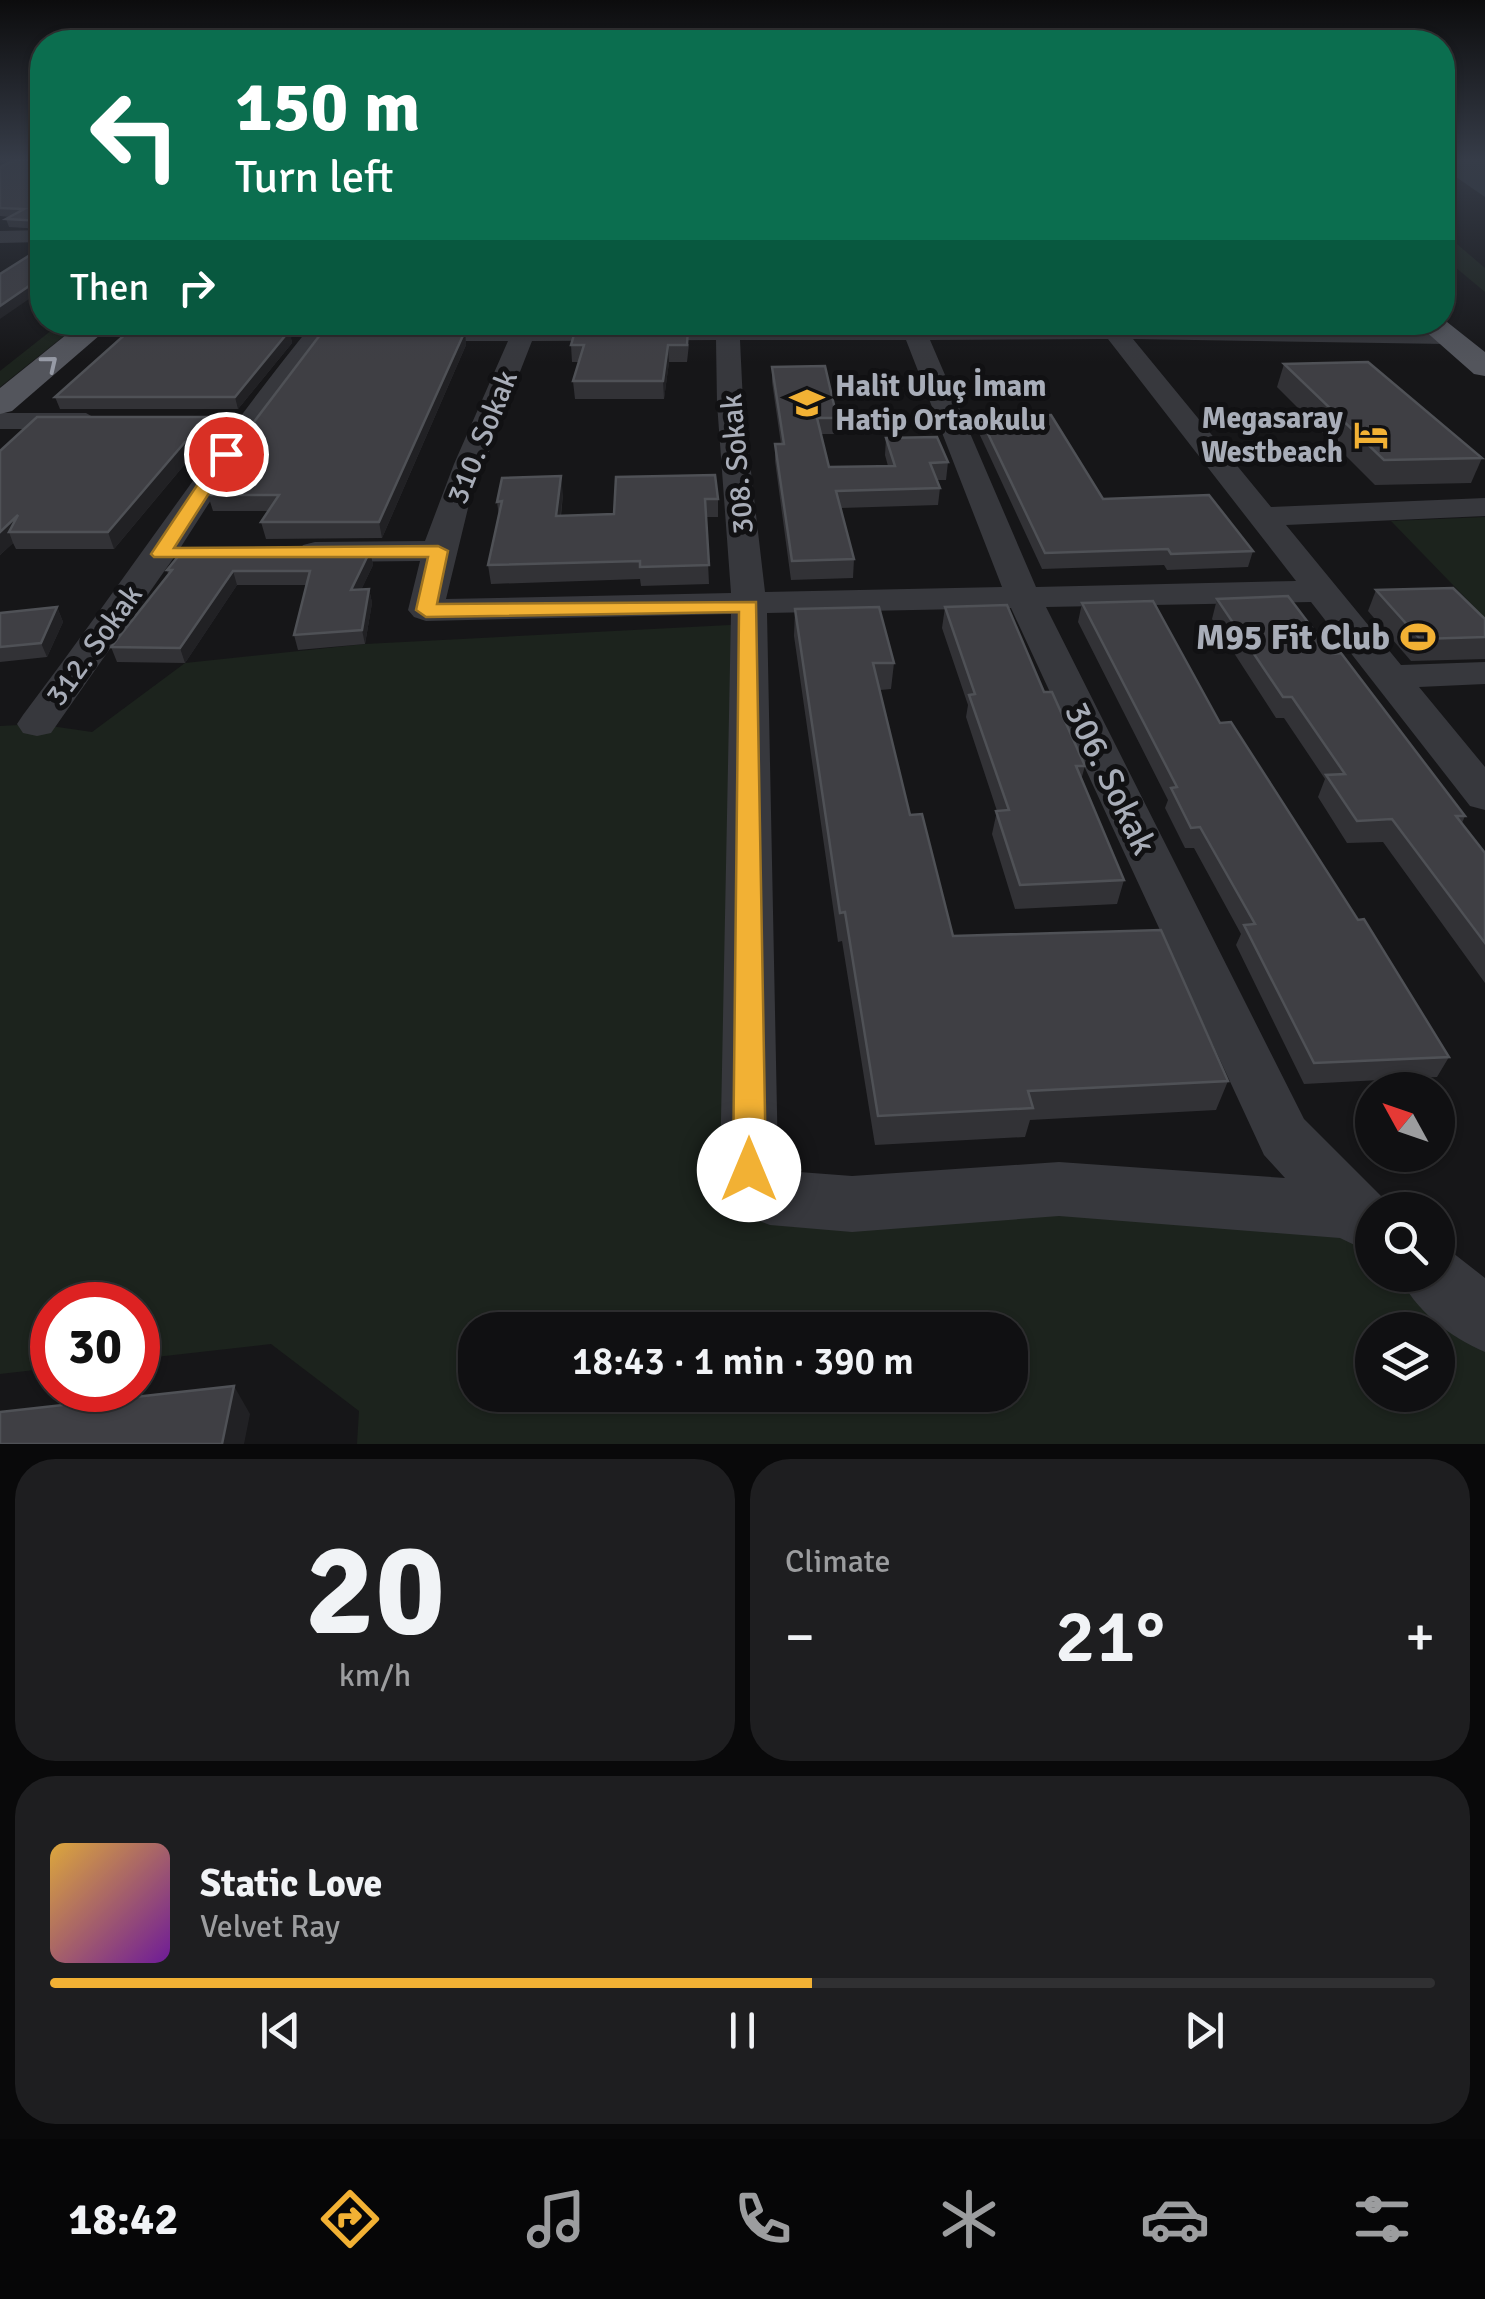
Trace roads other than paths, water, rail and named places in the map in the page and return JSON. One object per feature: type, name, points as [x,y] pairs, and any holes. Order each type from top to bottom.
[{"type":"main road","points":[[0,404],[84,335]]},
{"type":"main road","points":[[1444,335],[1485,367]]},
{"type":"street","points":[[0,237],[30,236]]},
{"type":"street","name":"312. Sokak","points":[[36,724],[161,554],[248,421],[318,335]]},
{"type":"street","name":"310. Sokak","points":[[524,335],[438,551],[426,610],[749,606]]},
{"type":"street","name":"308. Sokak","points":[[728,335],[749,606],[749,1170],[770,1198],[852,1204],[1059,1189],[1355,1218]]},
{"type":"street","name":"306. Sokak","points":[[915,335],[1024,599],[1284,1136],[1355,1212]]},
{"type":"street","points":[[1115,335],[1485,796]]},
{"type":"street","points":[[0,421],[114,421]]},
{"type":"street","points":[[210,421],[248,421]]},
{"type":"street","points":[[1264,518],[1485,507]]},
{"type":"street","points":[[280,552],[438,551]]},
{"type":"street","points":[[161,554],[200,553]]},
{"type":"street","points":[[749,606],[1321,591]]},
{"type":"street","points":[[1390,677],[1485,673]]},
{"type":"street","points":[[1452,1292],[1485,1319]]},
{"type":"place","name":"Halit Uluç İmam Hatip Ortaokulu","points":[[807,403]]},
{"type":"place","name":"Megasaray Westbeach","points":[[1371,435]]},
{"type":"place","name":"M95 Fit Club","points":[[1418,637]]}]
